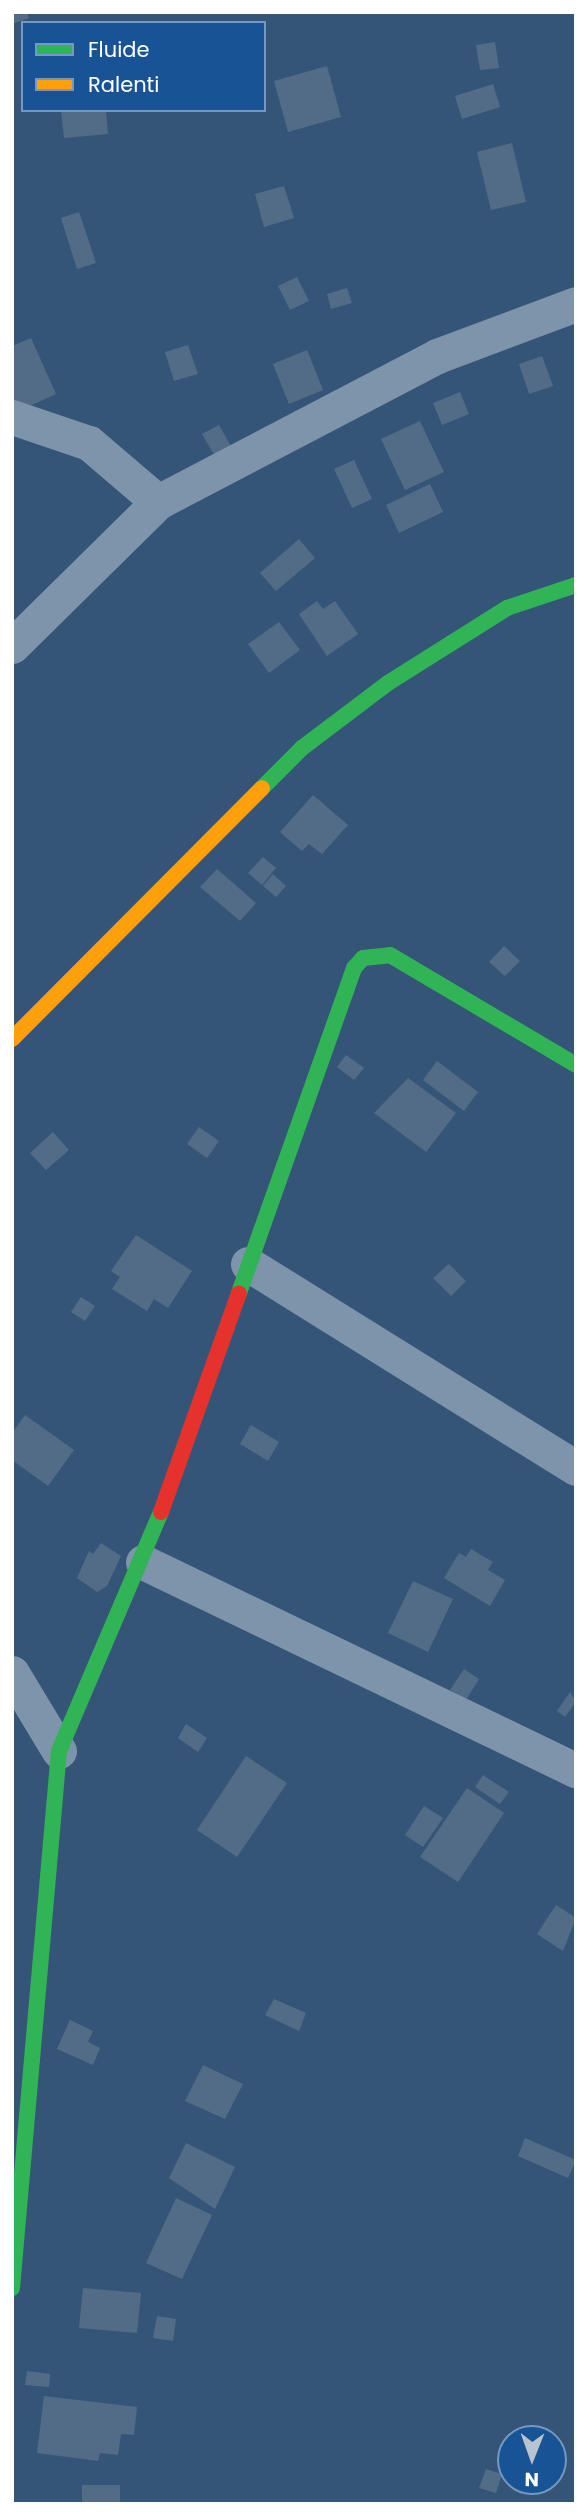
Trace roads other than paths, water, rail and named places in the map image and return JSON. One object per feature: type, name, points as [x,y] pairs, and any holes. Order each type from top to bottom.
[{"type":"street","points":[[12,646],[158,502],[437,356],[576,304]]},
{"type":"street","points":[[12,418],[89,443],[158,502]]},
{"type":"street","points":[[12,1039],[302,748],[388,682],[507,608],[576,585]]},
{"type":"street","points":[[12,2288],[59,1751],[143,1562],[248,1264],[363,958],[390,955],[576,1065]]},
{"type":"street","points":[[248,1264],[576,1468]]},
{"type":"street","points":[[143,1562],[576,1770]]},
{"type":"street","points":[[12,1673],[59,1751]]}]
